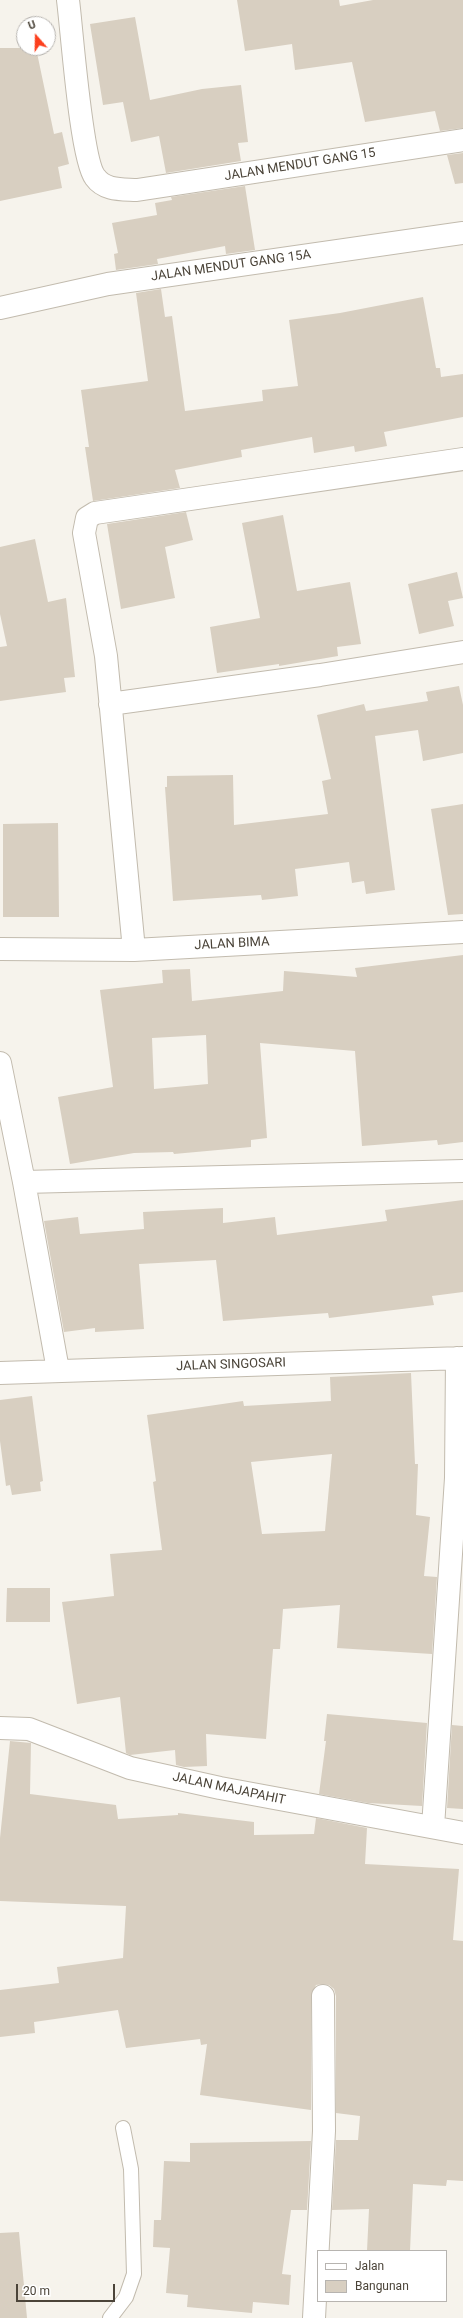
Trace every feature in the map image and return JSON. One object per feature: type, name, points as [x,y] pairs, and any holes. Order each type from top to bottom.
[{"type":"street","name":"JALAN MENDUT GANG 15","points":[[68,0],[86,149],[95,177],[109,188],[137,190],[463,140]]},
{"type":"street","name":"JALAN MENDUT GANG 15A","points":[[0,308],[108,284],[463,233]]},
{"type":"street","points":[[134,950],[106,656],[84,532],[88,518],[95,513],[463,459]]},
{"type":"street","points":[[110,704],[320,675],[463,652]]},
{"type":"street","name":"JALAN BIMA","points":[[0,950],[134,950],[463,932]]},
{"type":"street","points":[[0,1063],[24,1182],[58,1370]]},
{"type":"street","points":[[24,1182],[463,1171]]},
{"type":"street","points":[[433,1827],[456,1478],[460,1358]]},
{"type":"street","name":"JALAN SINGOSARI","points":[[0,1373],[460,1358]]},
{"type":"street","name":"JALAN MAJAPAHIT","points":[[0,1728],[28,1729],[130,1768],[220,1788],[463,1833]]},
{"type":"street","points":[[318,2250],[324,2131],[323,1996]]},
{"type":"street","points":[[314,2318],[317,2262]]},
{"type":"lane","points":[[110,2318],[126,2297],[134,2274],[131,2168],[123,2128]]},
{"type":"building","points":[[237,0],[339,0],[340,6],[373,0],[463,0],[463,128],[440,131],[435,111],[365,122],[352,62],[295,70],[292,44],[245,51]]},
{"type":"building","points":[[135,17],[150,100],[202,89],[241,85],[248,142],[238,143],[241,161],[166,173],[159,136],[131,142],[123,102],[103,105],[90,24]]},
{"type":"building","points":[[0,48],[16,48],[16,56],[38,56],[54,134],[62,132],[69,164],[58,167],[62,188],[0,201]]},
{"type":"building","points":[[463,153],[463,183],[455,184],[447,155]]},
{"type":"building","points":[[245,186],[255,250],[226,254],[225,246],[157,259],[158,264],[116,270],[114,254],[118,253],[112,223],[157,215],[155,203],[172,200],[171,197]]},
{"type":"building","points":[[161,289],[165,317],[172,316],[185,411],[263,401],[262,390],[298,386],[289,320],[340,313],[423,297],[436,368],[440,368],[441,377],[463,374],[463,417],[384,432],[387,446],[355,452],[354,446],[314,453],[312,437],[241,450],[242,457],[175,470],[180,488],[93,501],[85,447],[89,447],[81,390],[148,381],[136,293]]},
{"type":"building","points":[[186,512],[193,540],[165,547],[175,598],[121,609],[107,524]]},
{"type":"building","points":[[283,515],[297,591],[350,582],[361,644],[337,647],[338,656],[279,666],[279,664],[217,673],[210,627],[260,618],[242,523]]},
{"type":"building","points":[[35,539],[48,602],[66,598],[75,677],[64,678],[66,692],[0,701],[0,647],[7,646],[0,614],[0,547]]},
{"type":"building","points":[[457,572],[463,598],[448,601],[454,626],[419,634],[408,584]]},
{"type":"building","points":[[459,686],[463,705],[463,753],[423,761],[418,730],[375,736],[395,890],[366,894],[364,881],[352,883],[349,862],[295,869],[298,896],[262,900],[261,895],[173,901],[165,787],[167,787],[167,776],[233,775],[234,825],[328,814],[322,781],[331,779],[317,715],[364,704],[366,711],[428,701],[426,692]]},
{"type":"building","points":[[463,804],[463,914],[448,915],[431,809]]},
{"type":"building","points":[[58,823],[59,917],[3,917],[3,824]]},
{"type":"building","points":[[463,955],[463,1142],[438,1145],[437,1140],[362,1146],[355,1051],[260,1043],[267,1138],[251,1140],[251,1147],[174,1154],[173,1152],[134,1153],[70,1164],[58,1097],[113,1087],[100,990],[163,983],[162,970],[190,969],[192,1001],[283,991],[284,971],[357,977],[355,968]],"holes":[[[206,1035],[208,1084],[154,1089],[152,1038]]]},
{"type":"building","points":[[463,1200],[463,1292],[432,1296],[434,1305],[329,1318],[328,1313],[223,1321],[216,1260],[139,1264],[144,1329],[95,1332],[95,1328],[64,1332],[44,1221],[78,1217],[80,1234],[144,1229],[143,1212],[223,1208],[223,1223],[275,1217],[277,1235],[387,1221],[385,1210]]},
{"type":"building","points":[[411,1373],[415,1464],[418,1464],[416,1515],[430,1517],[424,1576],[437,1577],[432,1654],[337,1648],[340,1605],[283,1609],[280,1649],[273,1649],[266,1739],[206,1734],[207,1766],[184,1767],[176,1765],[175,1750],[130,1755],[126,1753],[120,1697],[77,1704],[62,1602],[114,1596],[110,1554],[162,1550],[153,1482],[156,1481],[147,1415],[243,1401],[244,1406],[331,1401],[330,1377]],"holes":[[[332,1454],[325,1531],[262,1534],[251,1462]]]},
{"type":"building","points":[[32,1396],[43,1481],[40,1482],[41,1491],[12,1495],[10,1485],[6,1486],[0,1441],[0,1400]]},
{"type":"building","points":[[7,1588],[50,1588],[50,1622],[6,1622]]},
{"type":"building","points":[[327,1714],[427,1723],[422,1806],[368,1803],[319,1794],[326,1741],[324,1741]]},
{"type":"building","points":[[452,1725],[463,1726],[463,1809],[447,1808]]},
{"type":"building","points":[[10,1741],[31,1743],[30,1794],[116,1805],[118,1819],[178,1815],[178,1813],[254,1822],[254,1835],[314,1834],[316,1818],[367,1828],[365,1864],[459,1869],[453,1940],[463,1941],[463,2181],[447,2180],[446,2186],[413,2184],[410,2250],[367,2250],[369,2209],[332,2210],[336,2140],[358,2140],[360,2116],[336,2113],[336,1996],[334,1989],[329,1985],[316,1985],[311,1996],[311,2110],[200,2095],[207,2044],[201,2045],[200,2039],[126,2048],[118,2010],[34,2022],[35,2033],[0,2037],[0,1990],[59,1983],[57,1967],[123,1958],[126,1906],[0,1901],[0,1838]]},
{"type":"building","points":[[311,2141],[307,2210],[291,2210],[282,2274],[291,2275],[289,2305],[253,2302],[252,2313],[187,2307],[188,2295],[166,2293],[170,2248],[153,2247],[154,2220],[161,2220],[164,2161],[190,2162],[190,2143]]},
{"type":"building","points":[[19,2232],[27,2318],[0,2318],[0,2233]]}]
